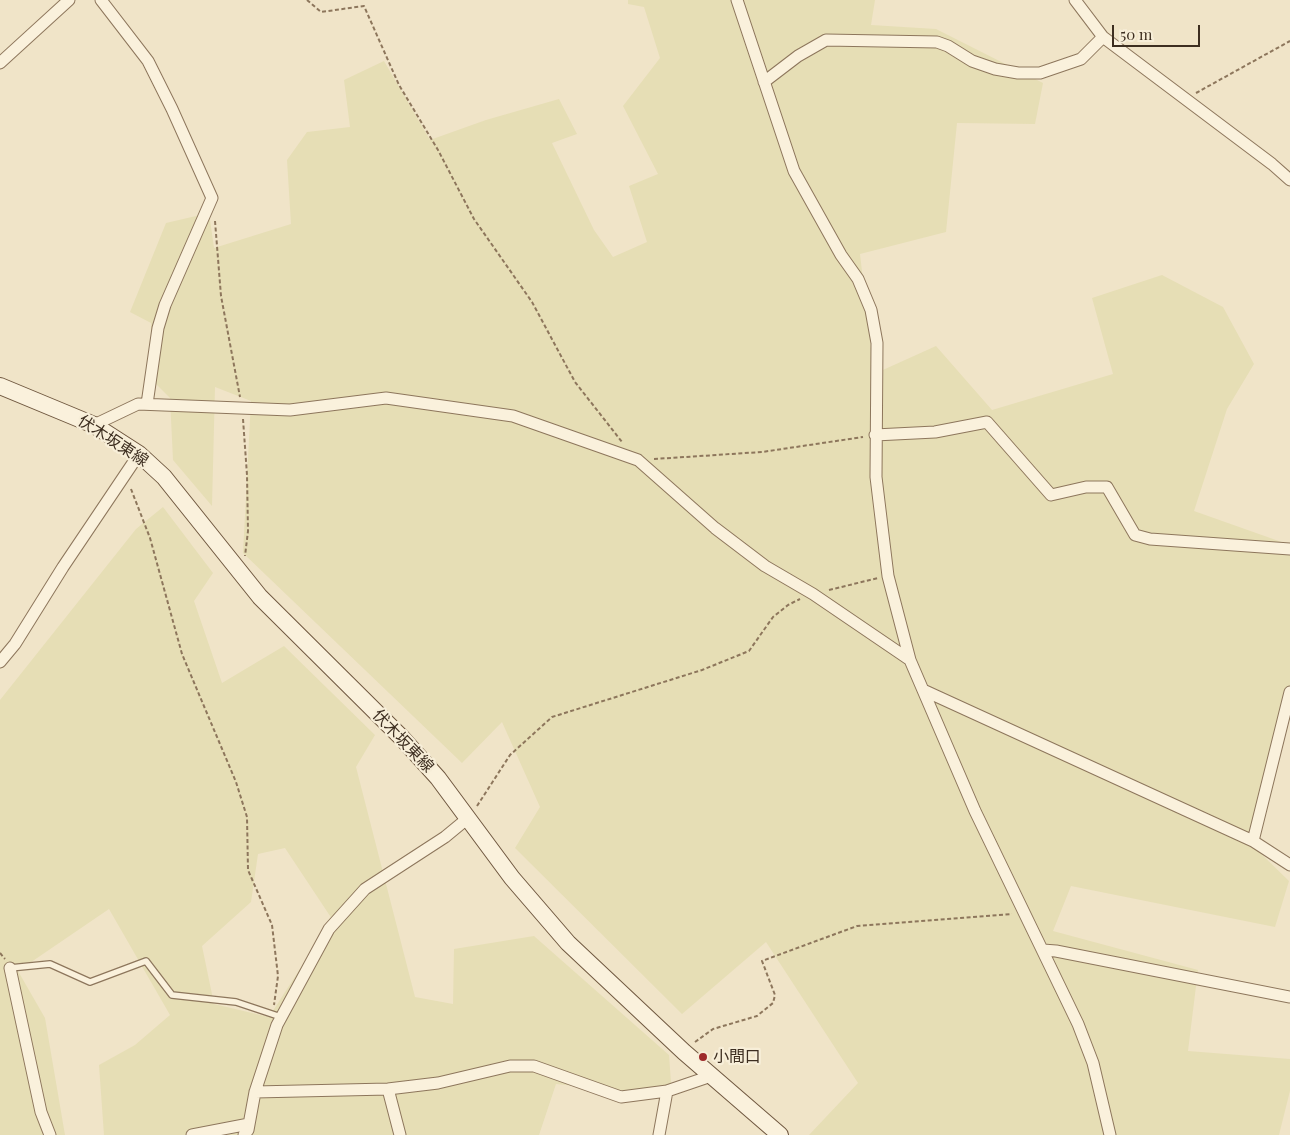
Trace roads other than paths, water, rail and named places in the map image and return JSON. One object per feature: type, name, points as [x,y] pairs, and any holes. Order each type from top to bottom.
[{"type":"main road","name":"伏木坂東線","points":[[0,386],[94,425],[140,454],[164,477],[260,597],[402,738],[438,778],[512,878],[568,943],[684,1052],[780,1135]]},
{"type":"street","points":[[0,63],[69,0]]},
{"type":"street","points":[[101,0],[148,62],[192,152],[211,202],[165,305],[158,328],[147,404]]},
{"type":"street","points":[[737,0],[794,171],[841,255],[858,279],[871,310],[877,343],[876,477],[888,576],[910,660],[975,811],[1081,1032],[1097,1080],[1110,1135]]},
{"type":"street","points":[[1075,0],[1103,37],[1272,164],[1290,180]]},
{"type":"street","points":[[764,82],[798,56],[826,40],[937,42],[948,46],[972,62],[995,69],[1018,73],[1040,73],[1081,59],[1103,37]]},
{"type":"street","points":[[94,425],[138,404],[290,410],[386,398],[513,416],[638,460],[715,528],[765,566],[813,594],[910,660]]},
{"type":"street","points":[[876,435],[935,432],[987,422],[1050,495],[1086,487],[1107,487],[1135,535],[1150,540],[1290,549]]},
{"type":"street","points":[[0,662],[15,644],[62,567],[140,454]]},
{"type":"street","points":[[922,690],[1253,841],[1290,865]]},
{"type":"street","points":[[1253,841],[1290,692]]},
{"type":"street","points":[[244,1135],[249,1124],[255,1092],[277,1016],[329,929],[365,889],[445,837],[468,818]]},
{"type":"street","points":[[1043,950],[1075,954],[1290,997]]},
{"type":"street","points":[[10,968],[41,1112],[50,1135]]},
{"type":"street","points":[[255,1092],[388,1089],[438,1083],[510,1066],[534,1066],[621,1097],[667,1091],[711,1076]]},
{"type":"street","points":[[388,1089],[400,1135]]},
{"type":"street","points":[[658,1135],[667,1091]]},
{"type":"street","points":[[192,1135],[249,1124]]},
{"type":"lane","points":[[10,968],[50,964],[90,982],[146,961],[172,995],[236,1002],[277,1016]]},
{"type":"place","name":"小間口","points":[[703,1057]]}]
